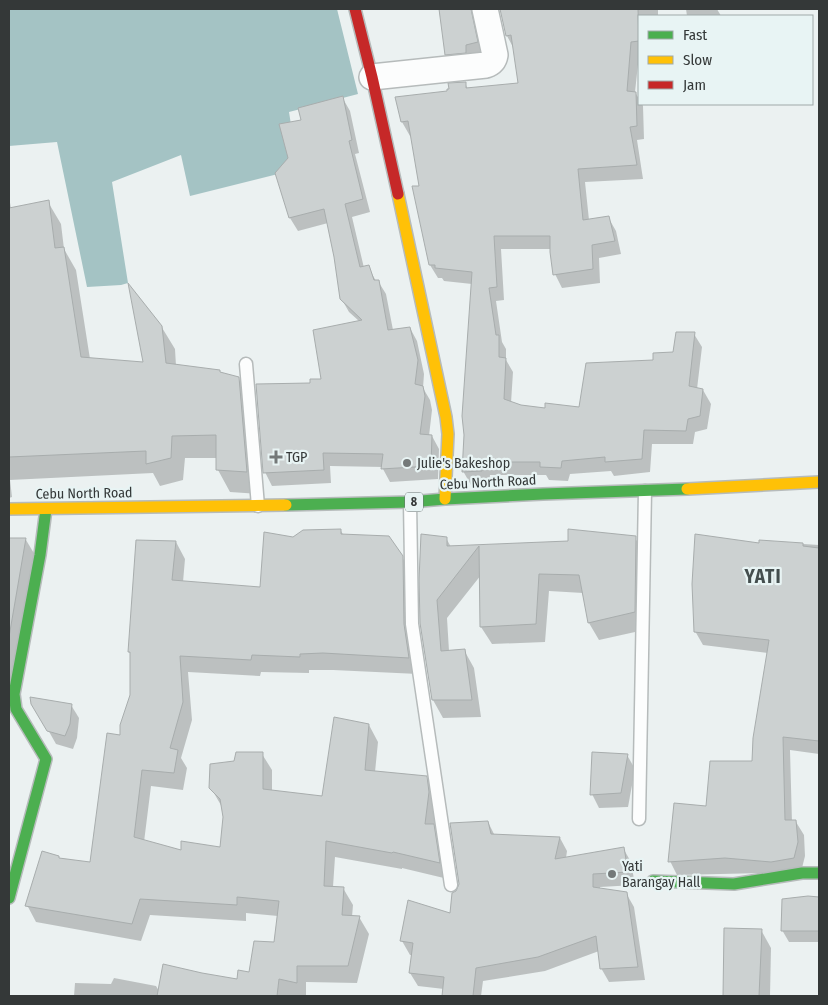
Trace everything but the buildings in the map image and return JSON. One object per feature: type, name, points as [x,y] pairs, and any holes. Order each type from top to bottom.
[{"type":"street","points":[[355,9],[372,77],[446,417],[448,434],[445,499]]},
{"type":"street","points":[[372,77],[491,63],[495,55],[485,9]]},
{"type":"street","name":"Cebu North Road","points":[[9,510],[410,502],[819,482]]},
{"type":"street","points":[[9,898],[46,759],[16,709],[14,694],[40,555],[46,509]]},
{"type":"street","points":[[653,881],[734,884],[802,873],[819,874]]},
{"type":"lane","points":[[246,364],[258,506]]},
{"type":"lane","points":[[639,819],[645,490]]},
{"type":"lane","points":[[410,502],[412,624],[451,885]]},
{"type":"water","points":[[9,9],[337,9],[358,94],[289,112],[298,169],[190,196],[181,155],[112,182],[128,283],[87,287],[57,142],[9,146]]},
{"type":"traffic: fast","points":[[286,505],[410,502],[543,494],[687,489]]},
{"type":"traffic: fast","points":[[9,898],[46,759],[16,709],[14,694],[40,555],[46,509]]},
{"type":"traffic: fast","points":[[653,881],[734,884],[802,873],[819,873]]},
{"type":"traffic: slow","points":[[398,194],[446,417],[448,434],[445,499]]},
{"type":"traffic: slow","points":[[687,489],[819,482]]},
{"type":"traffic: slow","points":[[9,509],[286,505]]},
{"type":"traffic: jam","points":[[355,9],[398,194]]},
{"type":"place","name":"TGP","points":[[276,457]]},
{"type":"place","name":"Julie's Bakeshop","points":[[407,463]]},
{"type":"place","name":"Yati Barangay Hall","points":[[612,874]]},
{"type":"district","name":"YATI","points":[[763,576]]}]
